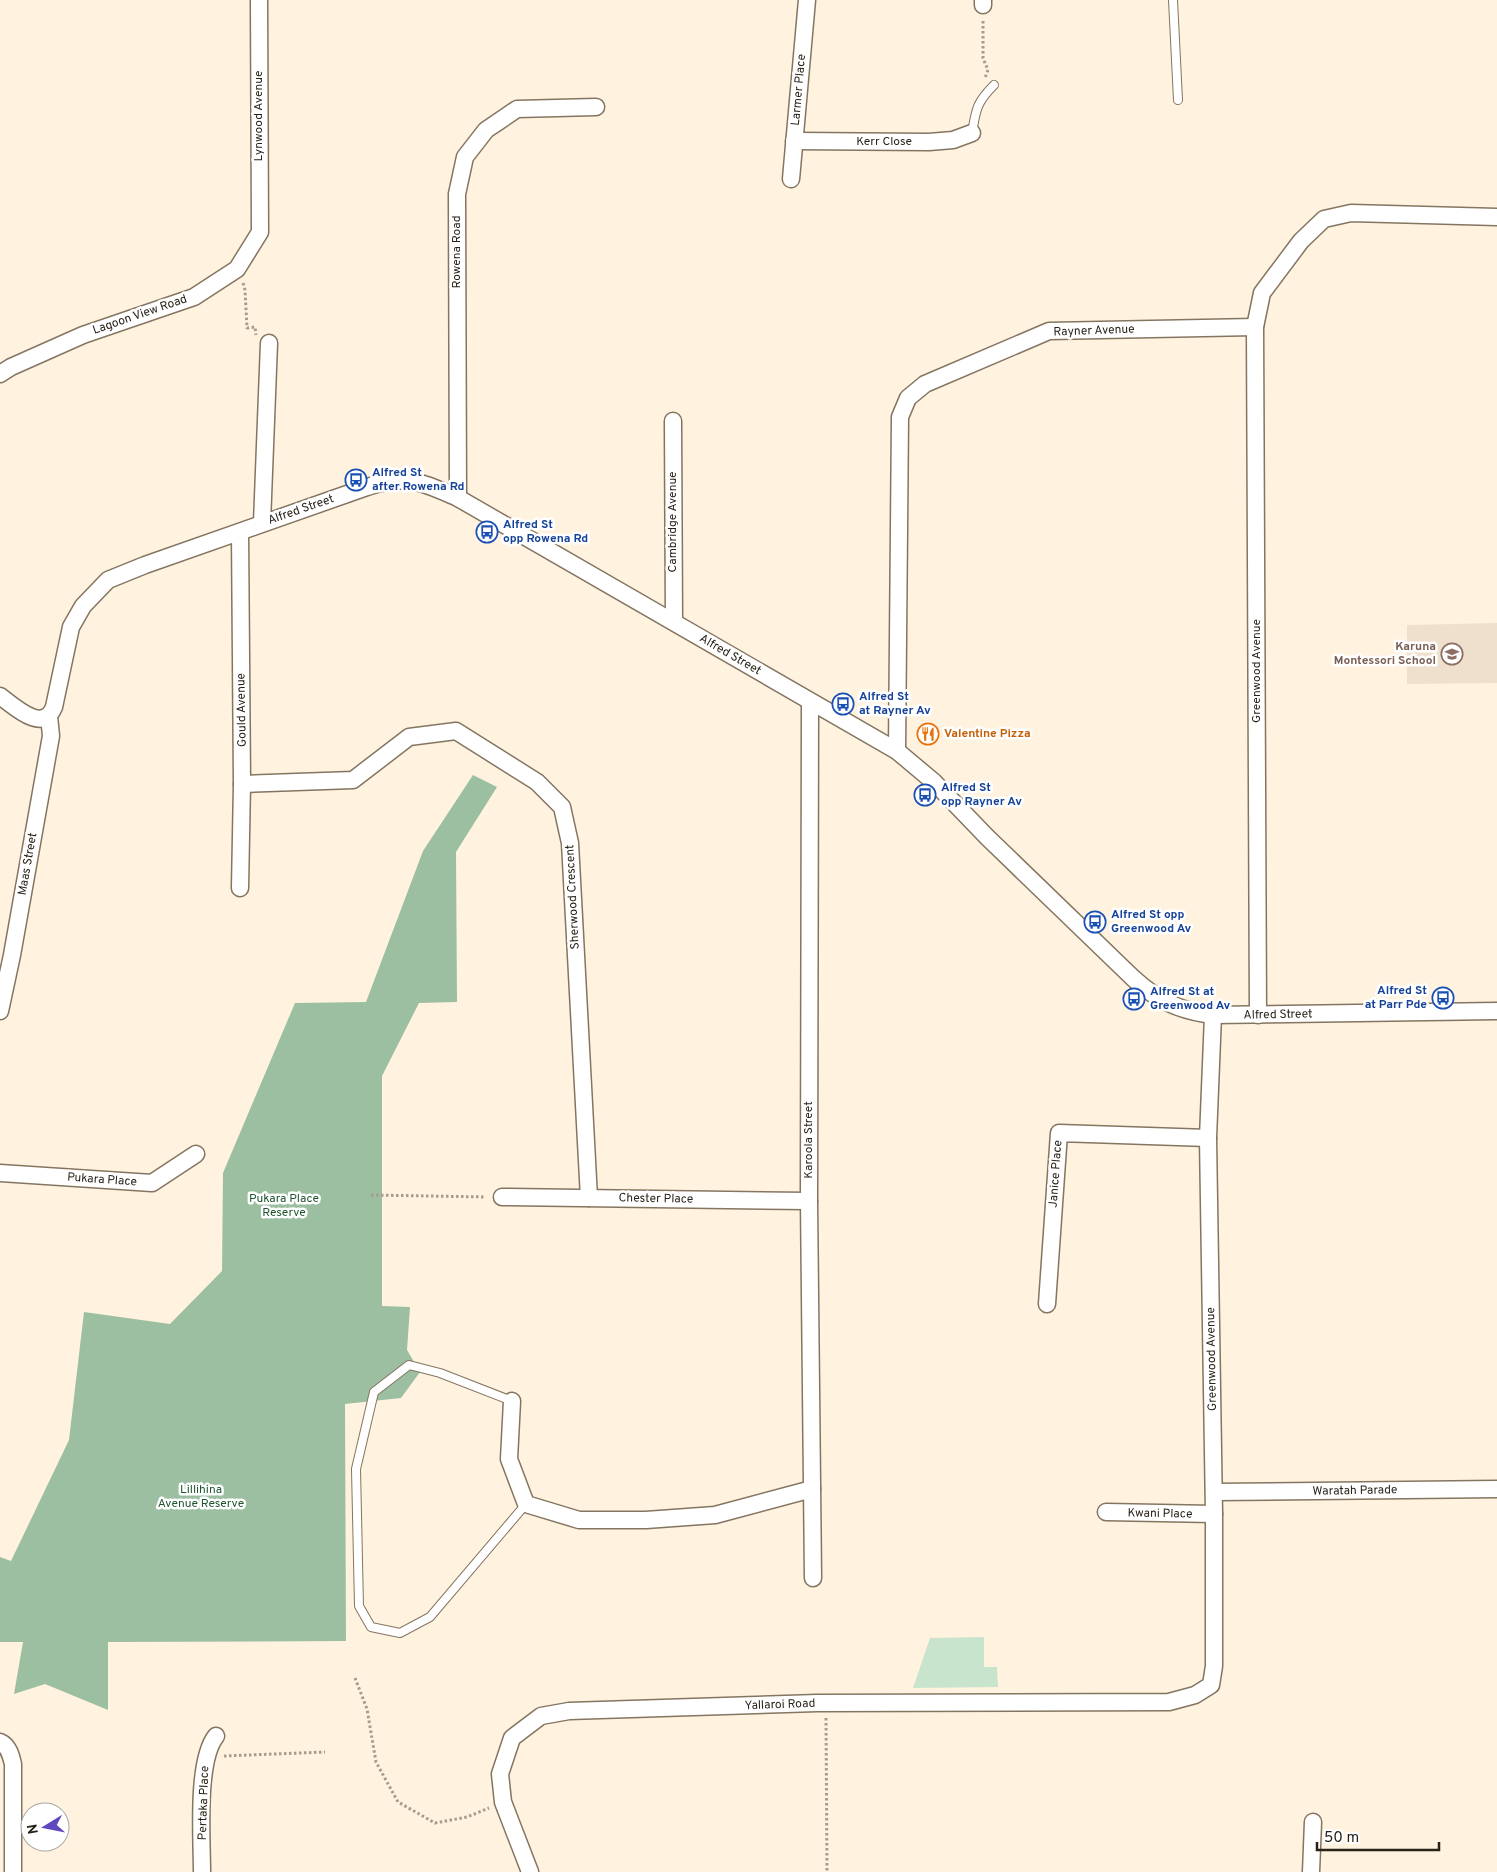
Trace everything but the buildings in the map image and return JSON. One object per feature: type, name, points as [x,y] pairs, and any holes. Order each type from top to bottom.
[{"type":"street","name":"Lynwood Avenue","points":[[259,0],[260,232]]},
{"type":"street","name":"Larmer Place","points":[[791,179],[806,0]]},
{"type":"street","name":"Rowena Road","points":[[458,498],[457,194],[465,156],[486,130],[517,109],[596,107]]},
{"type":"street","name":"Kerr Close","points":[[794,141],[929,142],[953,140],[972,134]]},
{"type":"street","points":[[1255,327],[1262,293],[1301,241],[1324,219],[1351,213],[1497,217]]},
{"type":"street","name":"Lagoon View Road","points":[[0,374],[11,367],[83,335],[194,297],[237,269],[260,232]]},
{"type":"street","name":"Rayner Avenue","points":[[897,751],[900,417],[908,398],[925,384],[1049,332],[1255,327]]},
{"type":"street","name":"Greenwood Avenue","points":[[1255,327],[1258,1015]]},
{"type":"street","points":[[262,523],[269,343]]},
{"type":"street","name":"Cambridge Avenue","points":[[673,421],[674,622]]},
{"type":"street","name":"Alfred Street","points":[[49,716],[54,707],[71,627],[83,606],[108,580],[262,523],[367,487],[391,480],[412,480],[458,498],[897,751],[934,782],[987,837],[1142,987],[1176,1007],[1213,1015],[1497,1010]]},
{"type":"street","name":"Gould Avenue","points":[[240,532],[242,784],[240,888]]},
{"type":"street","points":[[0,696],[32,718],[40,720],[49,716]]},
{"type":"street","name":"Karoola Street","points":[[810,702],[809,1201],[813,1578]]},
{"type":"street","name":"Maas Street","points":[[0,1011],[12,955],[51,736],[49,716]]},
{"type":"street","name":"Sherwood Crescent","points":[[242,784],[353,780],[409,737],[456,731],[538,782],[562,807],[570,844],[589,1198]]},
{"type":"street","name":"Greenwood Avenue","points":[[1195,1695],[1210,1685],[1214,1666],[1214,1492],[1208,1138],[1213,1015]]},
{"type":"street","name":"Janice Place","points":[[1047,1304],[1058,1133],[1208,1138]]},
{"type":"street","name":"Pukara Place","points":[[0,1173],[152,1183],[196,1154]]},
{"type":"street","name":"Chester Place","points":[[502,1197],[809,1201]]},
{"type":"street","points":[[512,1401],[509,1459],[526,1504],[579,1520],[646,1520],[715,1515],[812,1489]]},
{"type":"street","name":"Waratah Parade","points":[[1214,1492],[1497,1489]]},
{"type":"street","name":"Kwani Place","points":[[1106,1512],[1214,1514]]},
{"type":"street","name":"Yallaroi Road","points":[[530,1872],[503,1802],[500,1774],[512,1738],[541,1716],[569,1711],[826,1704],[1169,1702],[1195,1695]]},
{"type":"street","name":"Pertaka Place","points":[[202,1872],[203,1794],[206,1757],[210,1744],[216,1736]]},
{"type":"street","points":[[0,1742],[4,1744],[11,1755],[13,1764],[13,1872]]},
{"type":"street","points":[[1311,1872],[1312,1822]]},
{"type":"lane","points":[[1173,0],[1178,100]]},
{"type":"lane","points":[[972,134],[978,104],[981,98],[994,85]]},
{"type":"lane","points":[[512,1401],[440,1373],[409,1365],[374,1392],[356,1469],[359,1606],[371,1627],[400,1632],[430,1617],[526,1504]]},
{"type":"path","points":[[983,3],[983,58],[988,70],[984,81]]},
{"type":"path","points":[[237,269],[245,290],[247,328],[255,327],[258,342],[269,343]]},
{"type":"path","points":[[371,1195],[502,1197]]},
{"type":"path","points":[[355,1678],[367,1709],[376,1762],[398,1802],[434,1824],[467,1817],[503,1802]]},
{"type":"path","points":[[826,1704],[827,1872]]},
{"type":"path","points":[[206,1757],[325,1752]]},
{"type":"shaded area","name":"Karuna Montessori School","points":[[1497,623],[1497,683],[1407,684],[1407,625]]},
{"type":"green space","name":"Lillihina Avenue Reserve","points":[[473,775],[497,787],[456,852],[457,1002],[419,1003],[382,1076],[382,1306],[410,1307],[407,1350],[420,1372],[401,1398],[345,1404],[346,1641],[108,1642],[108,1710],[45,1684],[14,1694],[23,1642],[0,1642],[0,1557],[11,1561],[69,1440],[84,1312],[170,1324],[222,1271],[223,1173],[295,1003],[366,1002],[423,851]]},
{"type":"green space","points":[[984,1637],[984,1667],[997,1667],[998,1687],[913,1688],[930,1638]]},
{"type":"place","name":"Alfred St after Rowena Rd","points":[[356,480]]},
{"type":"place","name":"Alfred St opp Rowena Rd","points":[[487,532]]},
{"type":"place","name":"Karuna Montessori School","points":[[1452,654]]},
{"type":"place","name":"Alfred St at Rayner Av","points":[[843,704]]},
{"type":"place","name":"Valentine Pizza","points":[[928,734]]},
{"type":"place","name":"Alfred St opp Rayner Av","points":[[925,795]]},
{"type":"place","name":"Alfred St opp Greenwood Av","points":[[1095,922]]},
{"type":"place","name":"Alfred St at Parr Pde","points":[[1443,998]]},
{"type":"place","name":"Alfred St at Greenwood Av","points":[[1134,999]]},
{"type":"park label","name":"Pukara Place Reserve","points":[[284,1206]]}]
